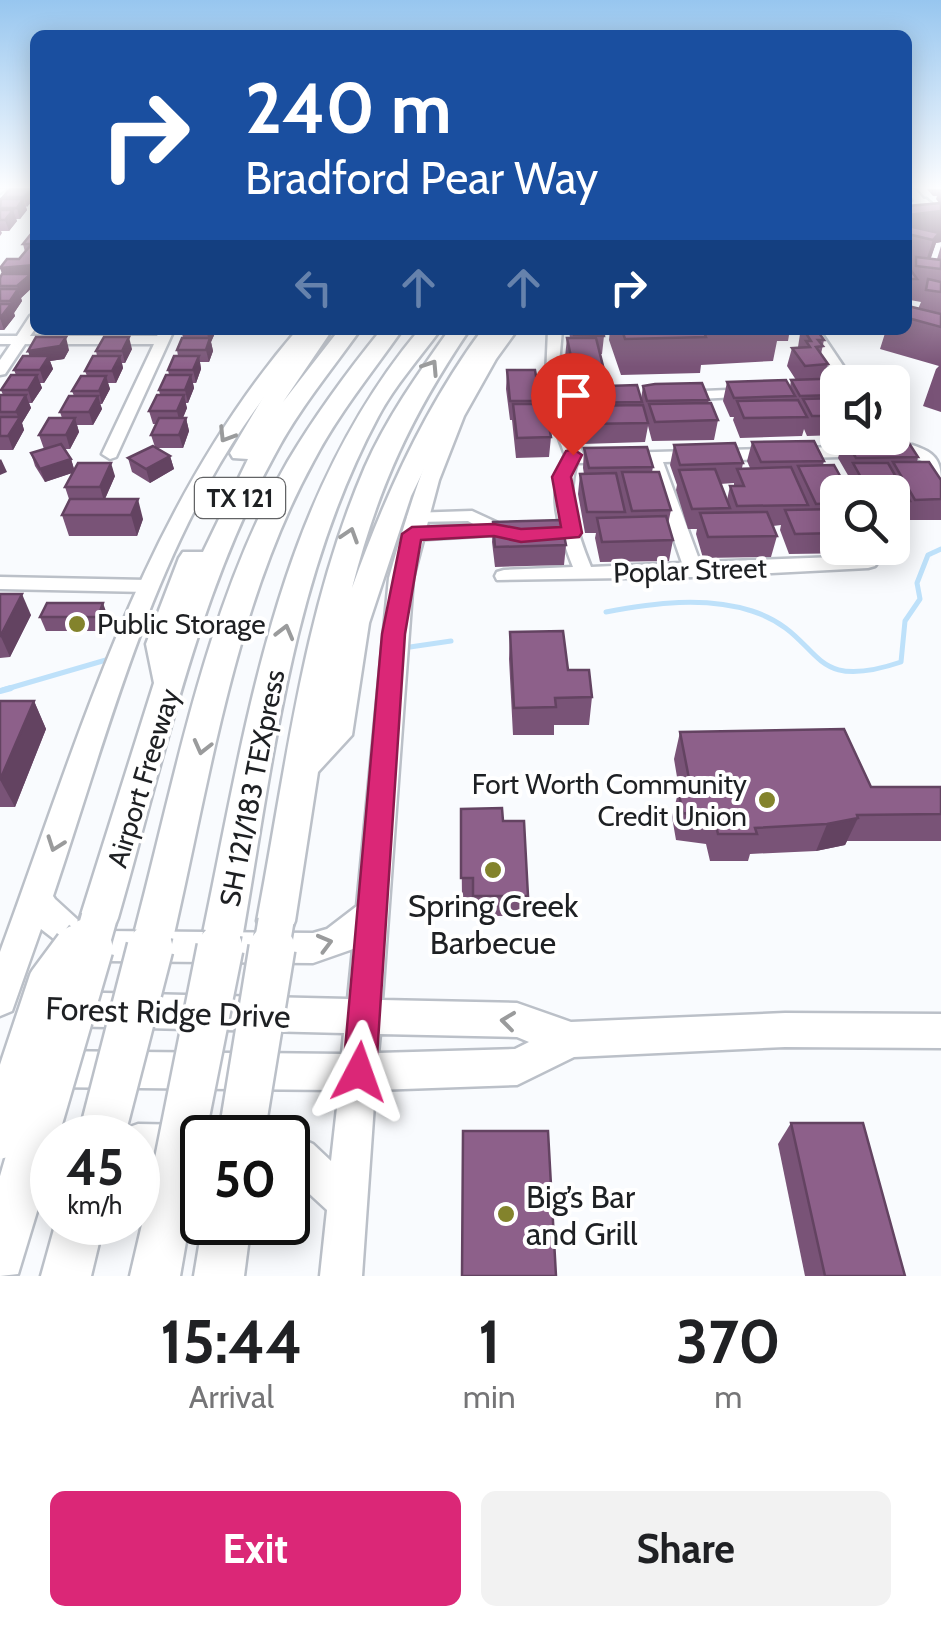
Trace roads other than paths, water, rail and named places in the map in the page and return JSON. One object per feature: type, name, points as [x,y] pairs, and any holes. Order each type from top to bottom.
[{"type":"highway","points":[[171,688],[160,644],[194,554],[266,407],[318,335]]},
{"type":"highway","name":"Airport Freeway","points":[[0,1256],[102,908],[171,688],[232,514],[303,389],[346,335]]},
{"type":"highway","name":"SH 121/183 TEXpress","points":[[108,1115],[218,682],[254,564],[281,500],[317,433],[388,335]]},
{"type":"highway","name":"SH 121/183 TEXpress","points":[[196,1115],[223,933],[275,671],[321,516],[365,419],[426,335]]},
{"type":"highway","points":[[245,1115],[324,641],[364,494],[406,406],[455,335]]},
{"type":"highway","points":[[302,767],[335,735],[354,623],[398,496],[457,380],[488,335]]},
{"type":"highway","points":[[0,1140],[51,983],[102,908]]},
{"type":"highway","name":"SH 121/183 TEXpress","points":[[155,1276],[180,1190]]},
{"type":"highway","points":[[66,1276],[74,1245]]},
{"type":"highway","points":[[218,1276],[223,1245]]},
{"type":"main road","name":"Airport Freeway","points":[[0,999],[147,586],[176,522],[223,438],[302,335]]},
{"type":"main road","points":[[341,1276],[394,634],[414,526],[451,425],[474,380],[506,335]]},
{"type":"main road","points":[[36,900],[62,930],[80,940],[106,946],[313,948],[336,942],[372,914]]},
{"type":"main road","name":"Forest Ridge Drive","points":[[0,1006],[517,1020],[571,1040],[785,1030],[941,1032]]},
{"type":"main road","name":"Forest Ridge Drive","points":[[0,1068],[359,1072],[517,1068],[571,1040]]},
{"type":"main road","points":[[0,1140],[30,1140]]},
{"type":"main road","points":[[310,1171],[347,1202]]},
{"type":"street","points":[[0,371],[30,327]]},
{"type":"street","points":[[0,340],[165,335],[110,454]]},
{"type":"street","points":[[554,335],[549,369],[553,401],[573,455],[580,459],[820,452]]},
{"type":"street","points":[[815,335],[836,365]]},
{"type":"street","points":[[667,396],[762,392]]},
{"type":"street","points":[[553,401],[610,398]]},
{"type":"street","points":[[910,450],[930,459],[941,476]]},
{"type":"street","points":[[808,453],[818,458],[824,470]]},
{"type":"street","points":[[573,455],[562,477],[555,534],[585,574]]},
{"type":"street","points":[[653,456],[694,571]]},
{"type":"street","points":[[414,526],[555,534]]},
{"type":"street","name":"Poplar Street","points":[[504,576],[820,564]]},
{"type":"street","points":[[0,584],[147,586]]},
{"type":"waterway","points":[[606,612],[679,602],[734,606],[776,621],[830,667],[869,670],[901,662],[905,621],[920,599],[917,583],[928,555],[941,549]]},
{"type":"waterway","points":[[410,647],[451,641]]},
{"type":"waterway","points":[[3,690],[106,660]]},
{"type":"waterway","points":[[0,691],[11,688]]},
{"type":"place","name":"Public Storage","points":[[77,624]]},
{"type":"place","name":"Fort Worth Community Credit Union","points":[[767,800]]},
{"type":"place","name":"Spring Creek Barbecue","points":[[493,870]]},
{"type":"place","name":"Big’s Bar and Grill","points":[[506,1214]]}]
